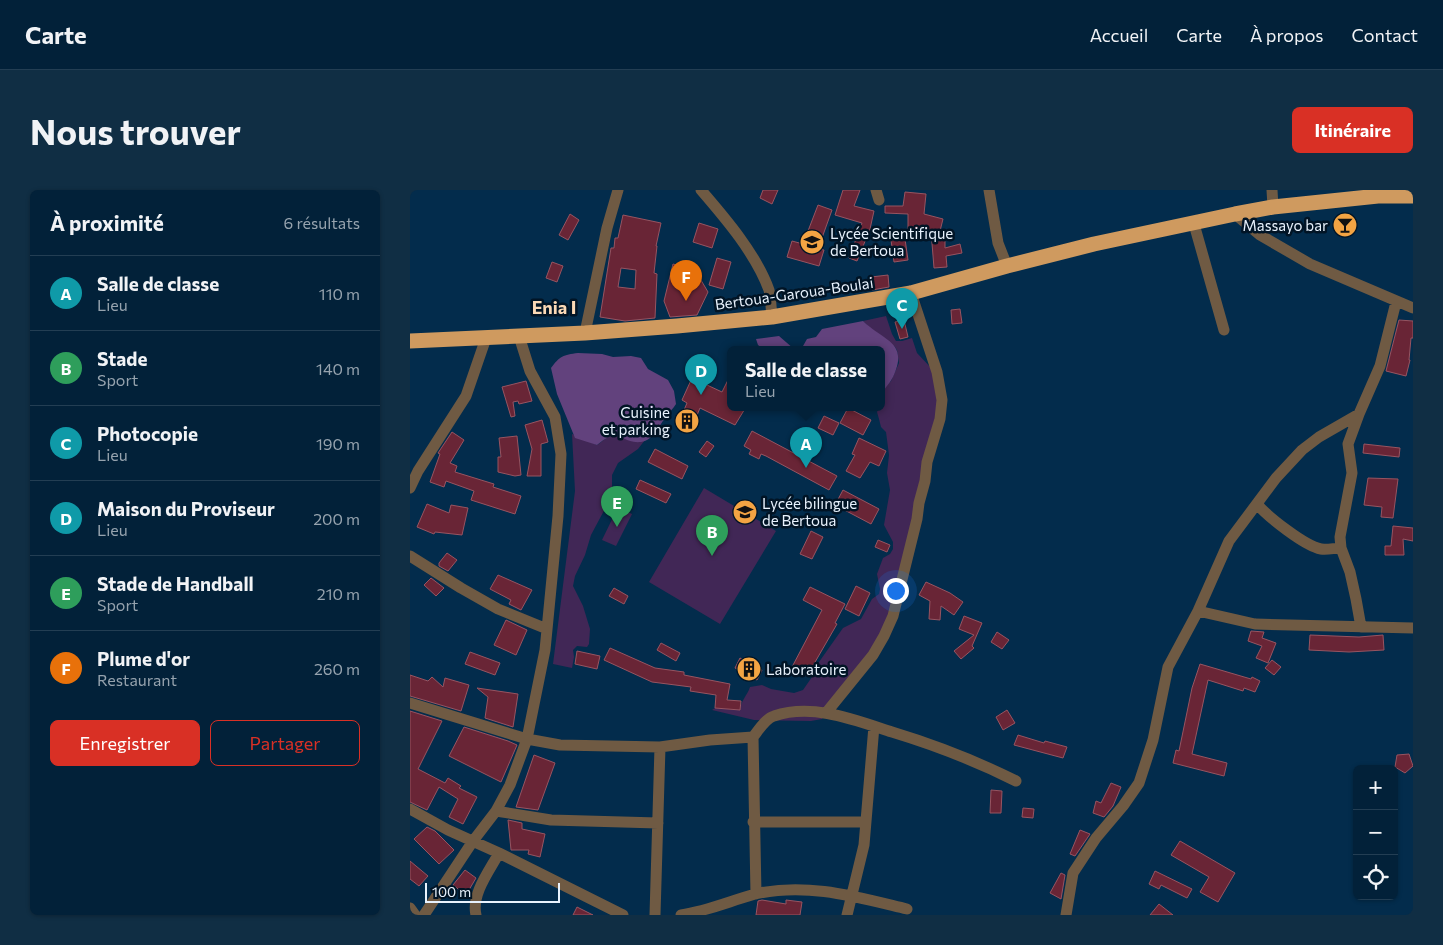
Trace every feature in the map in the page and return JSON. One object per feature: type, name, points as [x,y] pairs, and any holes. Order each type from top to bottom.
[{"type":"highway","name":"Bertoua-Garoua-Boulai","points":[[410,341],[585,333],[772,317],[911,293],[1094,244],[1235,214],[1273,207],[1378,196],[1413,196]]},
{"type":"street","points":[[585,333],[607,228],[618,190]]},
{"type":"street","points":[[701,190],[732,227],[758,268],[769,292],[772,317]]},
{"type":"street","points":[[988,190],[998,243],[1007,266]]},
{"type":"street","points":[[1272,190],[1273,207]]},
{"type":"street","points":[[1235,214],[1260,235],[1310,264],[1413,308]]},
{"type":"street","points":[[1194,224],[1224,330]]},
{"type":"street","points":[[826,713],[873,655],[893,616],[918,519],[919,503],[929,456],[940,419],[942,400],[938,379],[911,293]]},
{"type":"street","points":[[1361,627],[1350,572],[1341,548],[1340,537],[1341,522],[1352,473],[1348,444],[1380,366],[1396,302]]},
{"type":"street","points":[[424,915],[473,841],[496,811],[510,785],[527,739],[545,650],[559,508],[561,454],[555,417],[530,371],[519,336]]},
{"type":"street","points":[[410,488],[418,471],[466,396],[486,338]]},
{"type":"street","points":[[1066,915],[1073,873],[1096,838],[1123,806],[1139,783],[1153,740],[1168,667],[1198,611],[1229,541],[1276,478],[1302,450],[1319,437],[1359,414]]},
{"type":"street","points":[[1257,504],[1266,516],[1299,538],[1321,549],[1341,548]]},
{"type":"street","points":[[410,556],[460,588],[498,609],[547,629]]},
{"type":"street","points":[[1198,611],[1255,624],[1413,628]]},
{"type":"street","points":[[410,702],[527,739],[560,745],[660,747],[729,738],[753,737]]},
{"type":"street","points":[[756,894],[753,822],[753,737],[771,716],[793,712],[826,713],[843,716],[981,763],[1016,781]]},
{"type":"street","points":[[847,915],[864,845],[874,726]]},
{"type":"street","points":[[655,915],[660,747]]},
{"type":"street","points":[[410,809],[448,830],[499,853],[623,915]]},
{"type":"street","points":[[496,811],[550,820],[658,823]]},
{"type":"street","points":[[753,822],[866,822]]},
{"type":"street","points":[[476,915],[474,910],[476,898],[499,853]]},
{"type":"street","points":[[681,915],[701,912],[756,894],[790,889],[823,890],[852,895],[907,909]]},
{"type":"street","points":[[410,908],[415,915]]},
{"type":"shaded area","points":[[886,316],[896,341],[912,338],[917,353],[933,370],[940,401],[891,617],[876,650],[832,703],[822,719],[811,721],[754,720],[712,710],[715,708],[740,710],[750,687],[762,685],[771,689],[794,693],[803,690],[819,662],[843,628],[861,619],[872,599],[879,594],[877,574],[883,558],[890,554],[893,549],[893,542],[884,525],[890,490],[887,473],[889,455],[886,432],[881,427],[877,412],[885,411],[885,388],[891,381],[899,363],[895,347],[863,321]]},
{"type":"shaded area","points":[[863,321],[892,344],[898,356],[897,365],[893,377],[885,389],[885,346],[803,346],[807,339],[816,337],[822,329]]},
{"type":"shaded area","points":[[779,336],[791,346],[759,346],[756,339]]},
{"type":"shaded area","points":[[578,353],[641,358],[648,369],[668,380],[674,391],[676,404],[656,432],[646,441],[634,442],[616,435],[605,439],[597,445],[575,438],[557,394],[551,368],[562,357]]},
{"type":"shaded area","points":[[572,434],[597,445],[612,435],[637,441],[645,440],[638,449],[618,463],[612,475],[612,489],[607,505],[591,535],[585,555],[575,576],[573,586],[583,606],[590,629],[587,647],[577,646],[573,650],[572,668],[553,664],[575,491]]},
{"type":"shaded area","points":[[704,488],[776,531],[720,624],[649,582]]},
{"type":"shaded area","points":[[618,507],[632,514],[616,546],[602,540]]},
{"type":"building","points":[[763,190],[778,190],[772,204],[760,198]]},
{"type":"building","points":[[843,190],[860,190],[854,206],[874,211],[870,229],[857,261],[849,258],[862,223],[835,215]]},
{"type":"building","points":[[905,192],[926,194],[924,214],[943,219],[938,239],[945,238],[945,248],[960,244],[962,253],[946,256],[947,267],[934,268],[931,231],[908,231],[908,214],[885,213],[885,206],[903,206]]},
{"type":"building","points":[[818,205],[832,210],[818,249],[824,250],[819,266],[787,257],[792,241],[803,244]]},
{"type":"building","points":[[570,214],[579,220],[568,240],[559,235]]},
{"type":"building","points":[[623,215],[661,223],[656,246],[654,273],[657,274],[655,318],[625,321],[600,317],[611,248],[614,248],[615,238],[618,238]],"holes":[[[621,268],[636,270],[635,289],[618,287]]]},
{"type":"building","name":"Massayo bar","points":[[1349,217],[1350,232],[1340,233],[1339,219]]},
{"type":"building","points":[[699,223],[718,229],[712,248],[693,242]]},
{"type":"building","points":[[905,239],[908,260],[894,262],[891,240]]},
{"type":"building","points":[[717,258],[731,262],[723,289],[709,285]]},
{"type":"building","points":[[552,262],[563,266],[557,282],[546,278]]},
{"type":"building","points":[[673,264],[695,270],[708,292],[697,315],[670,317],[664,301]]},
{"type":"building","points":[[888,275],[889,287],[872,290],[871,277]]},
{"type":"building","points":[[960,309],[962,323],[952,324],[951,310]]},
{"type":"building","points":[[904,320],[908,337],[900,339],[895,322]]},
{"type":"building","points":[[1399,320],[1413,321],[1413,338],[1411,338],[1410,360],[1406,376],[1386,371]]},
{"type":"building","points":[[692,378],[722,392],[727,382],[727,411],[744,411],[735,425],[700,408],[692,427],[679,422],[687,403],[682,400]]},
{"type":"building","points":[[526,381],[532,401],[519,404],[518,401],[513,402],[515,416],[511,417],[502,387]]},
{"type":"building","points":[[846,411],[854,411],[871,420],[863,435],[840,423]]},
{"type":"building","points":[[824,416],[839,423],[833,435],[818,428]]},
{"type":"building","points":[[542,420],[548,442],[541,444],[541,476],[527,476],[532,449],[525,425]]},
{"type":"building","points":[[752,431],[837,476],[829,490],[766,456],[761,454],[759,459],[749,454],[751,450],[744,446]]},
{"type":"building","points":[[452,432],[464,440],[450,463],[457,466],[455,472],[494,484],[493,487],[521,496],[515,514],[471,500],[474,491],[446,481],[444,487],[430,482],[440,454],[438,453]]},
{"type":"building","points":[[517,436],[521,475],[515,476],[498,472],[498,457],[501,457],[499,438]]},
{"type":"building","points":[[859,438],[886,451],[879,466],[870,462],[860,478],[846,471],[855,455],[852,454]]},
{"type":"building","points":[[707,441],[714,446],[706,457],[699,452]]},
{"type":"building","points":[[1364,444],[1400,448],[1399,457],[1363,453]]},
{"type":"building","points":[[655,449],[688,466],[682,479],[648,462]]},
{"type":"building","points":[[1368,478],[1398,479],[1393,518],[1381,517],[1382,507],[1364,505]]},
{"type":"building","points":[[640,480],[671,494],[666,503],[636,489]]},
{"type":"building","points":[[843,490],[879,509],[871,524],[835,505]]},
{"type":"building","points":[[427,504],[449,513],[451,505],[468,508],[462,535],[435,532],[434,534],[417,527]]},
{"type":"building","points":[[1393,526],[1413,528],[1413,541],[1403,539],[1404,555],[1385,555],[1385,546],[1391,546]]},
{"type":"building","points":[[811,531],[823,537],[812,559],[800,554]]},
{"type":"building","points":[[878,540],[890,545],[887,552],[875,547]]},
{"type":"building","points":[[447,553],[457,560],[448,571],[439,566],[439,563]]},
{"type":"building","points":[[498,575],[532,590],[521,610],[509,604],[511,600],[490,589]]},
{"type":"building","points":[[431,578],[444,588],[436,596],[424,585]]},
{"type":"building","points":[[926,582],[950,593],[963,602],[954,615],[941,606],[940,620],[929,619],[930,601],[919,595]]},
{"type":"building","points":[[856,586],[870,593],[859,616],[845,609]]},
{"type":"building","points":[[810,587],[845,604],[835,623],[837,624],[807,676],[792,667],[822,610],[803,600]]},
{"type":"building","points":[[614,588],[628,596],[624,604],[609,596]]},
{"type":"building","points":[[964,616],[982,623],[972,646],[974,648],[961,659],[954,651],[974,635],[959,629]]},
{"type":"building","points":[[506,620],[527,630],[516,655],[494,645]]},
{"type":"building","points":[[1251,631],[1264,632],[1262,638],[1276,643],[1268,663],[1256,658],[1262,646],[1248,641]]},
{"type":"building","points":[[997,632],[1009,640],[1002,649],[991,642]]},
{"type":"building","points":[[1310,635],[1359,637],[1383,635],[1384,650],[1349,652],[1309,650]]},
{"type":"building","points":[[661,643],[680,653],[676,661],[657,650]]},
{"type":"building","points":[[610,648],[655,668],[684,672],[684,675],[730,684],[727,700],[741,701],[740,710],[715,708],[716,695],[690,691],[691,687],[652,682],[604,660]]},
{"type":"building","points":[[577,651],[600,656],[597,669],[575,664]]},
{"type":"building","points":[[470,652],[500,663],[495,675],[465,664]]},
{"type":"building","name":"Laboratoire","points":[[740,658],[762,670],[757,680],[735,668]]},
{"type":"building","points":[[1272,660],[1281,667],[1274,675],[1265,668]]},
{"type":"building","points":[[1200,664],[1251,679],[1252,677],[1260,681],[1255,692],[1244,688],[1243,691],[1208,680],[1192,754],[1227,763],[1224,776],[1173,763],[1176,750],[1179,751],[1192,688]]},
{"type":"building","points":[[410,675],[428,681],[432,677],[443,687],[445,678],[469,685],[461,711],[410,696]]},
{"type":"building","points":[[477,688],[518,694],[513,727],[485,718],[488,697]]},
{"type":"building","points":[[1007,710],[1015,723],[1003,730],[996,717]]},
{"type":"building","points":[[410,711],[442,721],[418,769],[445,783],[448,778],[461,786],[459,788],[477,797],[463,824],[449,817],[458,799],[439,787],[427,810],[410,802]]},
{"type":"building","points":[[464,727],[517,745],[501,782],[449,756]]},
{"type":"building","points":[[1018,735],[1044,743],[1045,741],[1067,747],[1063,758],[1014,745]]},
{"type":"building","points":[[1409,754],[1413,766],[1405,773],[1398,769],[1398,765],[1395,765],[1397,755]]},
{"type":"building","points":[[534,755],[555,763],[538,810],[516,807]]},
{"type":"building","points":[[1111,783],[1121,787],[1113,806],[1104,817],[1093,813],[1096,801],[1101,803]]},
{"type":"building","points":[[991,790],[1002,791],[1001,813],[990,813]]},
{"type":"building","points":[[1023,808],[1034,809],[1033,818],[1022,817]]},
{"type":"building","points":[[508,820],[522,823],[522,829],[545,834],[540,857],[528,854],[529,850],[511,850]]},
{"type":"building","points":[[427,827],[435,831],[454,850],[439,864],[414,839]]},
{"type":"building","points":[[1080,830],[1090,834],[1075,856],[1070,854]]},
{"type":"building","points":[[1180,841],[1235,873],[1218,902],[1200,892],[1209,877],[1171,855]]},
{"type":"building","points":[[410,861],[428,876],[419,886],[410,879]]},
{"type":"building","points":[[465,870],[476,878],[466,895],[453,885]]},
{"type":"building","points":[[1155,871],[1192,889],[1187,898],[1161,885],[1159,889],[1149,884]]},
{"type":"building","points":[[1061,873],[1065,875],[1061,899],[1050,893]]},
{"type":"building","points":[[786,900],[802,902],[800,915],[756,915],[758,901],[786,904]]},
{"type":"building","points":[[1159,904],[1173,915],[1150,915]]},
{"type":"building","points":[[577,907],[593,915],[573,915]]},
{"type":"place","name":"Massayo bar","points":[[1345,225]]},
{"type":"place","name":"Lycée Scientifique de Bertoua","points":[[812,242]]},
{"type":"place","name":"Plume d'or","points":[[686,301]]},
{"type":"place","name":"Photocopie","points":[[902,329]]},
{"type":"place","name":"Maison du Proviseur","points":[[701,395]]},
{"type":"place","name":"Cuisine et parking","points":[[687,421]]},
{"type":"place","name":"Salle de classe","points":[[806,468]]},
{"type":"place","name":"Lycée bilingue de Bertoua","points":[[745,512]]},
{"type":"place","name":"Stade de Handball","points":[[617,527]]},
{"type":"place","name":"Stade","points":[[712,556]]},
{"type":"place","name":"Laboratoire","points":[[749,669]]},
{"type":"district","name":"Enia I","points":[[554,307]]}]
